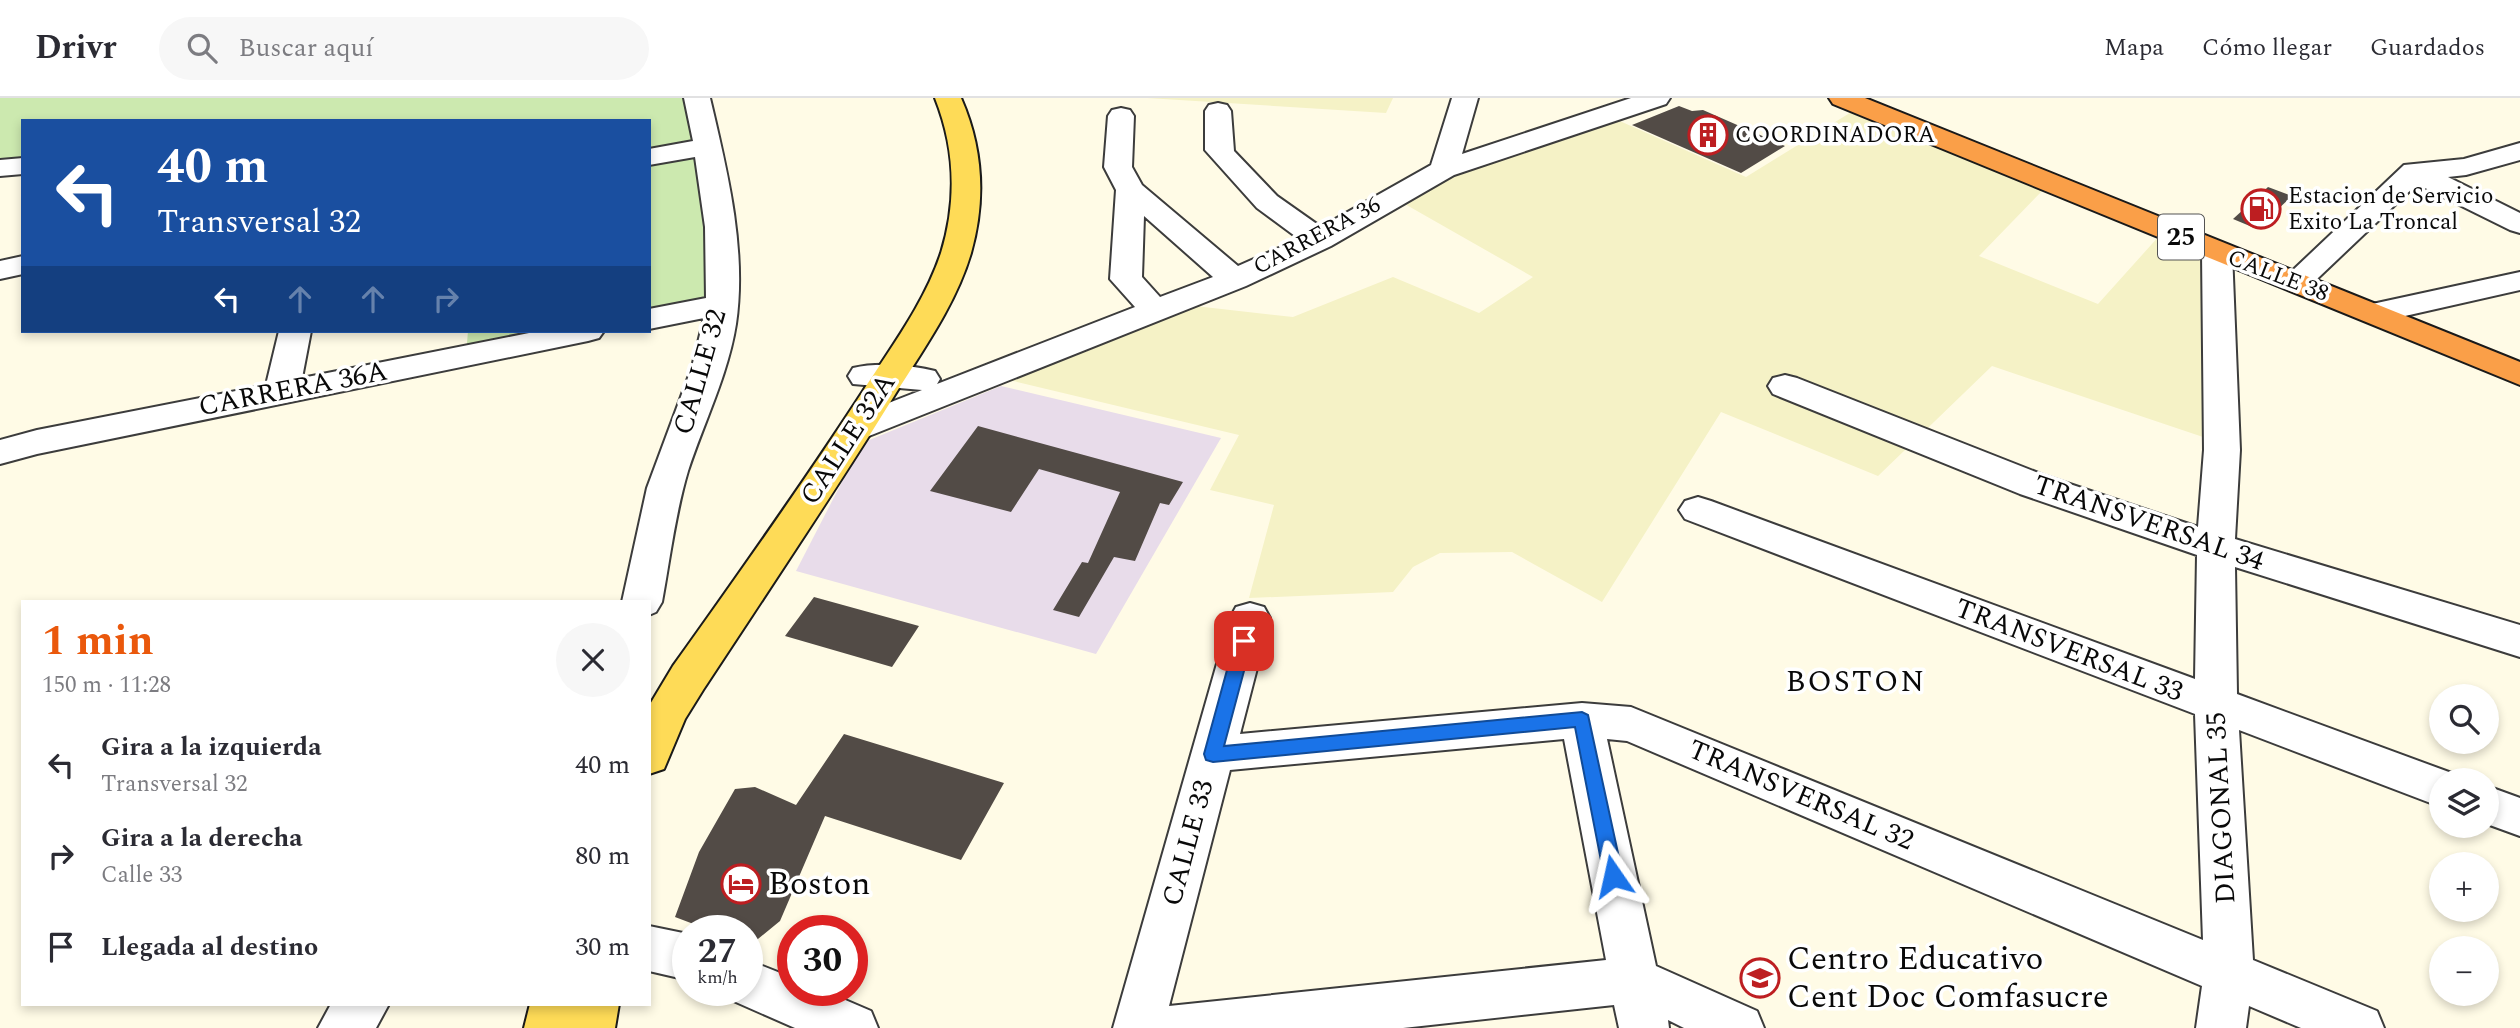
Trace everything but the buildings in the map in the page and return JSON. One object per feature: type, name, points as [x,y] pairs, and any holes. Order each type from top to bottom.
[{"type":"highway","name":"CALLE 38","points":[[1842,98],[2217,252],[2520,353]]},
{"type":"highway","name":"CALLE 38","points":[[1876,98],[1988,146],[2306,271],[2520,374]]},
{"type":"main road","name":"CALLE 32A","points":[[899,383],[902,319],[936,245],[946,179],[941,131],[928,98]]},
{"type":"main road","name":"CALLE 32A","points":[[651,688],[703,609],[899,383],[939,295],[956,250],[967,203],[965,149],[948,98]]},
{"type":"main road","name":"CALLE 32A","points":[[651,751],[666,715],[730,615],[857,428]]},
{"type":"main road","points":[[651,704],[671,685],[706,638],[730,615]]},
{"type":"main road","points":[[550,1028],[555,1006]]},
{"type":"main road","points":[[590,1028],[594,1006]]},
{"type":"street","name":"CALLE 32","points":[[642,600],[669,475],[718,335],[722,304],[723,261],[708,147],[697,98]]},
{"type":"street","points":[[1444,169],[1465,98]]},
{"type":"street","name":"CARRERA 36","points":[[857,428],[899,383],[978,378],[1235,279],[1320,240],[1444,169],[1657,98]]},
{"type":"street","points":[[1218,111],[1219,150],[1224,158],[1267,202],[1320,240]]},
{"type":"street","points":[[1121,116],[1118,167],[1130,190],[1235,279]]},
{"type":"street","points":[[651,157],[708,147]]},
{"type":"street","points":[[2306,271],[2414,171],[2466,167],[2520,151]]},
{"type":"street","points":[[0,168],[21,166]]},
{"type":"street","points":[[2414,171],[2520,224]]},
{"type":"street","points":[[1130,190],[1126,279],[1154,309]]},
{"type":"street","name":"DIAGONAL 35","points":[[2217,252],[2222,450],[2216,547],[2216,706],[2229,972],[2221,1028]]},
{"type":"street","points":[[0,270],[21,265]]},
{"type":"street","points":[[2388,310],[2520,281]]},
{"type":"street","points":[[651,319],[722,304]]},
{"type":"street","points":[[282,391],[295,333]]},
{"type":"street","name":"CARRERA 36A","points":[[0,452],[50,439],[282,391],[578,333]]},
{"type":"street","name":"TRANSVERSAL 34","points":[[1785,386],[2033,485],[2216,547],[2520,641]]},
{"type":"street","name":"TRANSVERSAL 33","points":[[1698,510],[2429,784]]},
{"type":"street","name":"CALLE 33","points":[[1138,1028],[1250,618]]},
{"type":"street","points":[[1582,720],[1644,1028]]},
{"type":"street","name":"TRANSVERSAL 32","points":[[1213,754],[1582,720],[1631,724],[2359,1028]]},
{"type":"street","points":[[2499,809],[2520,817]]},
{"type":"street","points":[[651,948],[672,953]]},
{"type":"street","points":[[1176,1028],[1236,1025],[1634,980],[1739,1028]]},
{"type":"street","points":[[763,990],[853,1028]]},
{"type":"street","points":[[343,1028],[362,1006]]},
{"type":"shaded area","points":[[1147,98],[1393,98],[1386,113]]},
{"type":"shaded area","points":[[1853,111],[2043,190],[1979,256],[2098,304],[2160,235],[2207,253],[2206,438],[1992,366],[1878,476],[1721,412],[1602,602],[1512,552],[1440,553],[1413,567],[1393,592],[1249,598],[1274,505],[1210,490],[1239,435],[1005,379],[1195,306],[1293,317],[1393,277],[1479,313],[1533,277],[1403,203],[1456,174],[1613,118],[1746,177]]},
{"type":"shaded area","points":[[1001,386],[1221,438],[1096,654],[796,571],[862,443]]},
{"type":"green space","points":[[0,98],[697,98],[722,305],[651,319],[651,119],[21,119],[21,166],[0,168]]},
{"type":"green space","points":[[468,333],[578,333],[466,355]]},
{"type":"place","name":"COORDINADORA","points":[[1708,135]]},
{"type":"place","name":"Estacion de Servicio Exito La Troncal","points":[[2261,209]]},
{"type":"place","name":"Boston","points":[[741,884]]},
{"type":"place","name":"Centro Educativo Cent Doc Comfasucre","points":[[1760,978]]},
{"type":"district","name":"BOSTON","points":[[1856,682]]},
{"type":"route","points":[[1244,641],[1213,754],[1582,720],[1613,876]]}]
